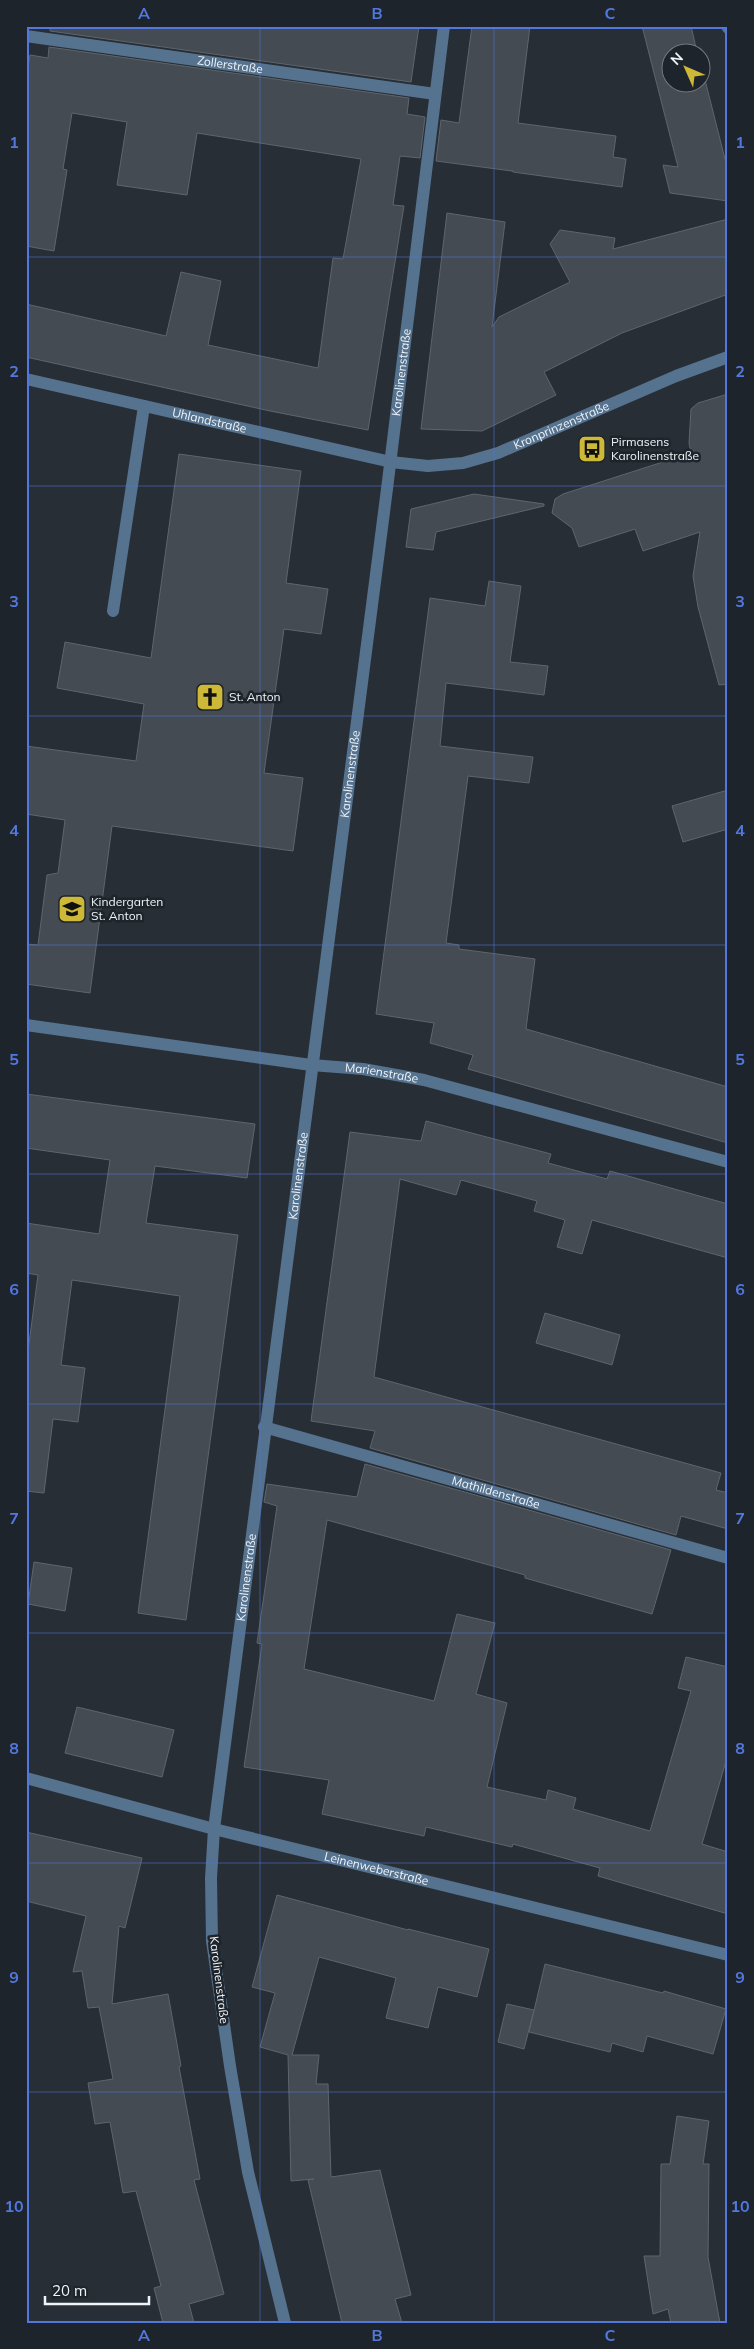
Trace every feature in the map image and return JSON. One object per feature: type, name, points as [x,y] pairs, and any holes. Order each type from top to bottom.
[{"type":"street","name":"Karolinenstraße","points":[[284,2323],[248,2172],[230,2066],[212,1940],[211,1878],[214,1829],[264,1427],[391,462],[444,26]]},
{"type":"street","name":"Zollerstraße","points":[[26,36],[435,94]]},
{"type":"street","name":"Kronprinzenstraße","points":[[391,462],[436,465],[463,463],[498,453],[676,376],[728,357]]},
{"type":"street","name":"Uhlandstraße","points":[[26,380],[391,462]]},
{"type":"street","points":[[113,610],[144,406]]},
{"type":"street","name":"Marienstraße","points":[[26,1024],[311,1065],[363,1069],[424,1080],[728,1162]]},
{"type":"street","name":"Mathildenstraße","points":[[264,1427],[728,1558]]},
{"type":"street","name":"Leinenweberstraße","points":[[26,1778],[214,1829],[728,1955]]},
{"type":"building","points":[[50,26],[419,26],[411,82],[50,31]]},
{"type":"building","points":[[472,26],[530,26],[518,123],[616,136],[613,157],[626,159],[622,187],[513,172],[512,170],[436,161],[441,120],[459,123]]},
{"type":"building","points":[[642,26],[691,26],[695,42],[662,42],[662,92],[708,92],[728,171],[728,201],[670,193],[663,165],[678,167]]},
{"type":"building","points":[[49,47],[409,98],[407,114],[425,117],[420,158],[400,156],[393,205],[404,206],[368,430],[270,411],[26,357],[26,304],[166,336],[181,272],[221,281],[208,345],[318,368],[333,258],[343,259],[361,159],[197,133],[187,195],[117,185],[127,122],[72,113],[63,169],[67,170],[54,251],[26,246],[26,79],[30,55],[48,58]]},
{"type":"building","points":[[447,213],[505,222],[492,327],[499,317],[570,282],[550,244],[560,230],[615,238],[613,249],[728,219],[728,294],[622,333],[544,372],[556,395],[482,431],[421,429]]},
{"type":"building","points":[[728,394],[728,684],[719,685],[698,607],[693,576],[700,532],[643,551],[635,529],[579,547],[572,528],[552,513],[555,499],[563,494],[691,453],[689,443],[691,409],[698,403]]},
{"type":"building","name":"St. Anton","points":[[179,454],[301,471],[286,583],[328,589],[321,634],[284,629],[264,773],[303,778],[293,851],[112,826],[90,993],[26,984],[26,944],[38,945],[47,875],[58,873],[65,820],[26,814],[26,746],[136,761],[144,704],[57,688],[65,642],[151,658]]},
{"type":"building","points":[[474,494],[544,504],[544,506],[436,532],[433,550],[406,547],[411,509]]},
{"type":"building","points":[[489,581],[521,586],[510,662],[548,666],[544,695],[446,683],[440,746],[533,757],[529,783],[468,776],[446,943],[459,945],[459,949],[535,959],[526,1029],[728,1087],[728,1143],[468,1069],[473,1055],[430,1043],[434,1023],[376,1014],[430,598],[485,606]]},
{"type":"building","points":[[728,790],[728,829],[683,842],[672,806]]},
{"type":"building","points":[[26,1094],[255,1124],[247,1178],[155,1166],[146,1223],[238,1235],[186,1620],[138,1613],[180,1296],[72,1280],[61,1365],[85,1368],[78,1422],[53,1419],[44,1493],[26,1491],[26,1366],[38,1275],[26,1273],[26,1223],[99,1234],[110,1160],[26,1148]]},
{"type":"building","points":[[426,1121],[551,1154],[548,1163],[607,1179],[610,1171],[728,1204],[728,1258],[592,1220],[582,1254],[557,1247],[565,1220],[534,1211],[537,1201],[461,1180],[456,1195],[400,1179],[374,1377],[721,1473],[716,1490],[728,1493],[728,1529],[681,1516],[676,1535],[370,1448],[375,1431],[311,1421],[350,1132],[421,1141]]},
{"type":"building","points":[[545,1313],[620,1335],[612,1365],[536,1343]]},
{"type":"building","points":[[365,1464],[671,1550],[652,1614],[525,1578],[525,1575],[327,1520],[304,1669],[434,1701],[457,1614],[495,1623],[476,1694],[507,1703],[487,1787],[546,1800],[548,1790],[576,1798],[573,1809],[650,1831],[691,1691],[678,1688],[686,1657],[728,1667],[728,1754],[702,1844],[728,1852],[728,1914],[598,1876],[600,1868],[513,1844],[512,1847],[426,1827],[424,1836],[322,1814],[329,1780],[244,1767],[262,1644],[257,1643],[277,1506],[264,1502],[267,1484],[357,1497]]},
{"type":"building","points":[[34,1562],[72,1568],[65,1611],[28,1604]]},
{"type":"building","points":[[77,1707],[174,1730],[162,1777],[65,1753]]},
{"type":"building","points":[[26,1832],[142,1858],[125,1928],[119,1926],[112,2004],[168,1994],[181,2066],[179,2067],[200,2179],[194,2180],[224,2294],[189,2304],[194,2323],[163,2323],[154,2288],[161,2286],[136,2191],[123,2193],[110,2122],[95,2124],[88,2083],[113,2079],[99,2007],[88,2008],[82,1971],[73,1972],[86,1916],[26,1901]]},
{"type":"building","points":[[277,1895],[408,1930],[489,1949],[477,1997],[438,1987],[428,2028],[386,2018],[396,1978],[319,1957],[292,2055],[319,2055],[316,2084],[328,2084],[331,2177],[380,2170],[411,2295],[395,2299],[402,2323],[342,2323],[308,2180],[314,2179],[291,2181],[288,2055],[260,2047],[275,1993],[252,1987]]},
{"type":"building","points":[[545,1964],[663,1993],[664,1991],[726,2009],[713,2054],[647,2036],[643,2052],[612,2043],[610,2052],[529,2032]]},
{"type":"building","points":[[507,2004],[534,2010],[524,2049],[498,2042]]},
{"type":"building","points":[[677,2116],[709,2121],[703,2164],[709,2164],[708,2257],[720,2323],[671,2323],[668,2309],[653,2314],[644,2256],[660,2256],[661,2164],[670,2164]]},
{"type":"place","name":"Pirmasens Karolinenstraße","points":[[592,449]]},
{"type":"place","name":"St. Anton","points":[[210,697]]},
{"type":"place","name":"Kindergarten St. Anton","points":[[72,909]]}]
